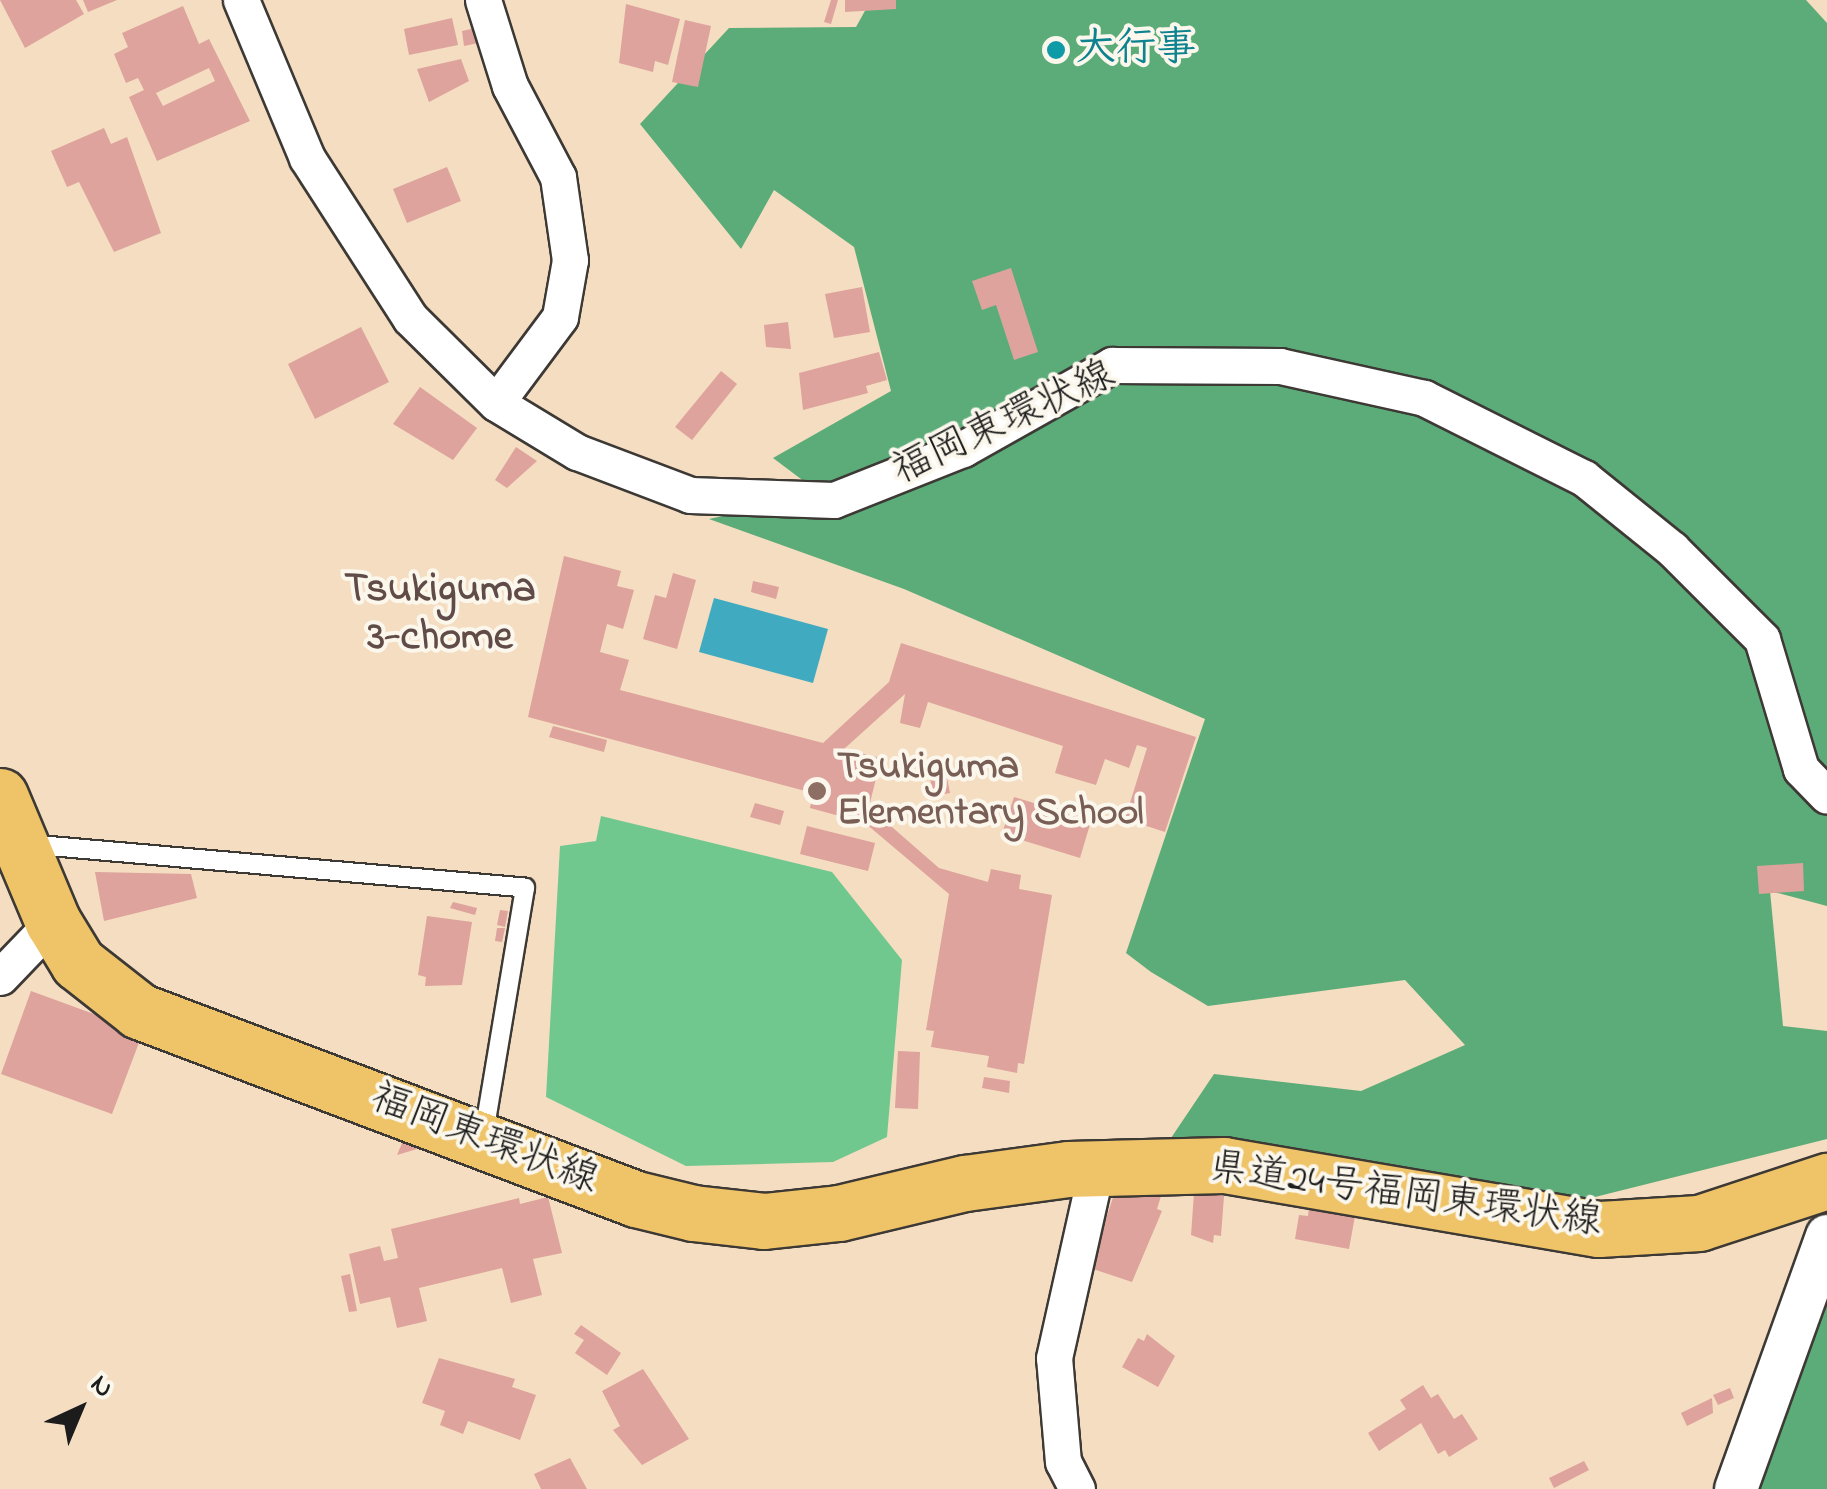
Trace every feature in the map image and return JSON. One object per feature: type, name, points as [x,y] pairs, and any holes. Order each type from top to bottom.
[{"type":"main road","name":"福岡東環状線","points":[[11,820],[53,922],[78,963],[139,1011],[483,1136],[636,1199],[730,1221],[839,1213],[965,1184],[1096,1166]]},
{"type":"main road","name":"県道24号福岡東環状線","points":[[1096,1166],[1224,1165],[1599,1229],[1699,1223],[1827,1181]]},
{"type":"street","name":"福岡東環状線","points":[[241,0],[307,158],[410,318],[496,403],[576,452],[690,494],[834,500],[963,450],[1112,365],[1280,366],[1424,398],[1584,478],[1672,549],[1762,638],[1801,769],[1827,796]]},
{"type":"street","points":[[483,0],[510,86],[558,177],[570,260],[560,317],[496,403]]},
{"type":"street","points":[[0,976],[53,922]]},
{"type":"street","points":[[1078,1489],[1063,1462],[1054,1358],[1096,1166]]},
{"type":"street","points":[[1736,1489],[1827,1236]]},
{"type":"lane","points":[[11,820],[525,888],[483,1136]]},
{"type":"green space","points":[[871,0],[1806,0],[1827,23],[1827,906],[1770,891],[1783,1026],[1827,1031],[1827,1139],[1547,1209],[1171,1138],[1214,1074],[1361,1091],[1465,1045],[1405,980],[1208,1006],[1151,972],[1126,953],[1205,719],[904,589],[709,519],[821,494],[773,458],[891,391],[854,247],[774,190],[741,249],[640,124],[729,28],[856,27]]},
{"type":"green space","points":[[601,816],[832,872],[902,960],[887,1137],[833,1162],[686,1166],[546,1097],[560,846],[596,841]]},
{"type":"green space","points":[[1827,1249],[1827,1489],[1717,1489]]},
{"type":"water","points":[[714,598],[828,629],[813,683],[699,652]]},
{"type":"building","points":[[0,0],[76,0],[84,14],[25,48]]},
{"type":"building","points":[[83,0],[117,0],[88,12]]},
{"type":"building","points":[[831,0],[838,0],[831,24],[824,22]]},
{"type":"building","points":[[845,0],[896,0],[896,9],[845,12]]},
{"type":"building","points":[[626,4],[680,19],[668,65],[655,61],[653,72],[619,63]]},
{"type":"building","points":[[183,6],[199,44],[209,39],[250,121],[157,161],[129,97],[144,90],[138,78],[126,83],[114,54],[128,47],[122,33]],"holes":[[[209,68],[215,81],[163,106],[156,93]]]},
{"type":"building","points":[[452,18],[458,45],[409,55],[404,29]]},
{"type":"building","points":[[685,20],[711,26],[698,87],[672,82]]},
{"type":"building","points":[[480,27],[483,42],[464,46],[462,31]]},
{"type":"building","points":[[461,59],[469,81],[429,102],[417,69]]},
{"type":"building","points":[[104,128],[111,144],[127,137],[161,233],[114,252],[79,182],[67,187],[51,151]]},
{"type":"building","points":[[447,167],[461,201],[407,223],[393,189]]},
{"type":"building","points":[[1011,268],[1038,352],[1014,360],[996,305],[982,310],[972,281]]},
{"type":"building","points":[[862,287],[870,332],[834,338],[825,294]]},
{"type":"building","points":[[788,322],[791,349],[766,347],[764,325]]},
{"type":"building","points":[[361,327],[389,382],[315,419],[288,364]]},
{"type":"building","points":[[879,352],[887,380],[866,386],[868,393],[803,410],[799,373]]},
{"type":"building","points":[[721,371],[737,384],[692,440],[675,427]]},
{"type":"building","points":[[420,387],[477,428],[453,460],[393,424]]},
{"type":"building","points":[[516,447],[537,461],[507,488],[495,480]]},
{"type":"building","points":[[564,556],[621,571],[617,586],[634,590],[623,629],[607,624],[600,652],[629,660],[620,690],[823,743],[889,682],[901,643],[1196,737],[1165,832],[1125,819],[1147,748],[1137,745],[1129,768],[1105,759],[1096,785],[1055,773],[1063,746],[928,702],[920,728],[900,723],[905,694],[844,749],[881,758],[869,807],[939,868],[988,882],[991,869],[1021,875],[1019,889],[1052,895],[1024,1064],[1018,1063],[1017,1073],[987,1067],[989,1056],[931,1047],[934,1031],[926,1030],[949,894],[865,823],[810,808],[813,793],[528,717]]},
{"type":"building","points":[[673,573],[696,580],[677,649],[643,639],[655,595],[666,598]]},
{"type":"building","points":[[753,581],[779,587],[776,599],[751,592]]},
{"type":"building","points":[[553,726],[607,740],[604,752],[549,737]]},
{"type":"building","points":[[946,773],[950,793],[933,796],[930,777]]},
{"type":"building","points":[[1014,797],[1091,821],[1080,858],[1002,834]]},
{"type":"building","points":[[755,803],[784,811],[780,825],[750,817]]},
{"type":"building","points":[[807,826],[875,843],[868,871],[800,854]]},
{"type":"building","points":[[1803,863],[1804,891],[1759,894],[1757,866]]},
{"type":"building","points":[[95,872],[191,874],[197,898],[104,921]]},
{"type":"building","points":[[453,902],[477,908],[475,915],[450,908]]},
{"type":"building","points":[[500,910],[508,911],[505,927],[497,925]]},
{"type":"building","points":[[427,916],[472,922],[462,985],[425,986],[426,977],[418,975]]},
{"type":"building","points":[[497,928],[505,928],[502,942],[495,941]]},
{"type":"building","points":[[31,991],[143,1032],[112,1114],[1,1074]]},
{"type":"building","points":[[898,1051],[920,1052],[918,1109],[895,1108]]},
{"type":"building","points":[[984,1077],[1010,1081],[1009,1093],[982,1088]]},
{"type":"building","points":[[412,1133],[417,1149],[397,1155],[405,1136]]},
{"type":"building","points":[[1118,1182],[1161,1196],[1157,1209],[1162,1211],[1132,1282],[1090,1268]]},
{"type":"building","points":[[1194,1193],[1224,1196],[1221,1236],[1214,1235],[1213,1243],[1191,1235]]},
{"type":"building","points":[[548,1197],[562,1253],[533,1259],[542,1295],[511,1303],[502,1268],[419,1288],[427,1321],[397,1328],[390,1297],[360,1304],[349,1254],[380,1246],[384,1261],[398,1258],[391,1229],[519,1198],[520,1204]]},
{"type":"building","points":[[1309,1207],[1355,1216],[1349,1249],[1295,1239],[1299,1215],[1308,1216]]},
{"type":"building","points":[[350,1274],[357,1311],[349,1312],[341,1276]]},
{"type":"building","points":[[581,1325],[621,1353],[607,1375],[575,1353],[584,1340],[574,1334]]},
{"type":"building","points":[[1147,1334],[1175,1356],[1158,1387],[1122,1367],[1138,1338],[1144,1341]]},
{"type":"building","points":[[439,1358],[515,1379],[512,1387],[536,1395],[520,1440],[468,1421],[463,1434],[440,1425],[445,1411],[422,1403]]},
{"type":"building","points":[[643,1369],[689,1439],[642,1465],[613,1430],[620,1426],[602,1391]]},
{"type":"building","points":[[1423,1385],[1431,1398],[1438,1394],[1454,1419],[1462,1414],[1478,1439],[1449,1457],[1445,1450],[1438,1454],[1421,1423],[1379,1451],[1368,1433],[1406,1409],[1400,1400]]},
{"type":"building","points":[[1730,1388],[1734,1398],[1718,1405],[1713,1395]]},
{"type":"building","points":[[1712,1398],[1713,1413],[1687,1426],[1681,1413]]},
{"type":"building","points":[[570,1458],[587,1489],[541,1489],[534,1474]]},
{"type":"building","points":[[1584,1461],[1589,1470],[1554,1488],[1549,1478]]},
{"type":"place","name":"大行事","points":[[1056,50]]},
{"type":"place","name":"Tsukiguma Elementary School","points":[[817,791]]},
{"type":"district","name":"Tsukiguma 3-chome","points":[[440,614]]}]
